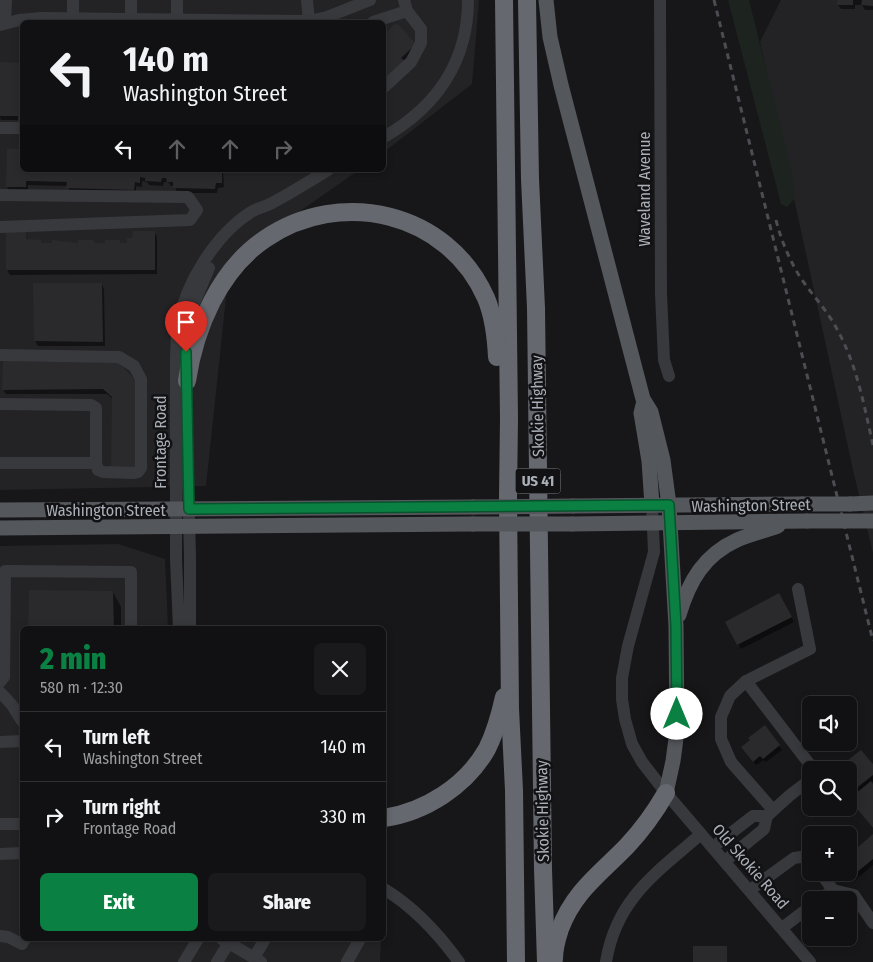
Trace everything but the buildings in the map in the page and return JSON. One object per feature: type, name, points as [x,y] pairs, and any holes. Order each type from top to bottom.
[{"type":"highway","name":"Skokie Highway","points":[[504,0],[509,418],[508,497],[516,962]]},
{"type":"highway","name":"Skokie Highway","points":[[527,0],[530,180],[536,308],[543,869],[546,962]]},
{"type":"highway","points":[[187,381],[190,358],[203,320],[213,299],[242,259],[264,239],[290,224],[330,213],[358,211],[378,213],[408,222],[433,235],[453,250],[478,282],[486,298],[496,334],[508,497]]},
{"type":"highway","points":[[386,818],[423,806],[454,787],[472,770],[486,749],[499,719],[506,691],[510,647]]},
{"type":"highway","points":[[554,962],[557,938],[570,907],[584,888],[627,846],[655,811],[666,793]]},
{"type":"main road","points":[[546,0],[550,37],[561,85],[643,399],[651,412],[663,460],[669,505],[676,626],[677,731],[674,761],[666,793]]},
{"type":"main road","points":[[643,399],[642,413],[649,461],[652,505]]},
{"type":"main road","name":"Washington Street","points":[[0,510],[873,503]]},
{"type":"main road","name":"Washington Street","points":[[0,528],[873,521]]},
{"type":"main road","points":[[676,626],[689,585],[712,555],[739,539],[790,522]]},
{"type":"street","points":[[6,0],[3,24],[20,22]]},
{"type":"street","points":[[72,0],[73,19]]},
{"type":"street","points":[[131,0],[131,20],[177,20],[177,0]]},
{"type":"street","points":[[307,0],[309,20]]},
{"type":"street","points":[[386,136],[404,125],[421,111],[448,78],[457,60],[463,41],[468,0]]},
{"type":"street","name":"Waveland Avenue","points":[[660,0],[661,294],[664,360],[669,376]]},
{"type":"street","points":[[328,20],[366,1]]},
{"type":"street","points":[[377,20],[405,6],[421,29],[421,44],[411,62],[386,85]]},
{"type":"street","points":[[42,20],[92,20]]},
{"type":"street","points":[[0,128],[20,128]]},
{"type":"street","name":"Frontage Road","points":[[183,509],[177,400],[178,326],[183,302],[193,280],[218,242],[251,212],[271,204],[325,172]]},
{"type":"street","points":[[0,195],[188,197],[197,210],[190,220],[0,226]]},
{"type":"street","name":"Frontage Road","points":[[179,626],[187,381],[186,338],[192,306],[205,276],[217,255],[233,237],[271,204]]},
{"type":"street","points":[[0,355],[119,357],[134,366],[140,379],[141,468],[138,472],[134,473],[98,470],[96,463],[96,408],[91,405],[0,404]]},
{"type":"street","points":[[0,463],[96,463]]},
{"type":"street","name":"Old Skokie Road","points":[[652,505],[654,552],[624,662],[622,699],[632,744],[642,762],[666,793],[810,962]]},
{"type":"street","name":"Frontage Road","points":[[183,527],[190,626]]},
{"type":"street","points":[[0,682],[4,677],[5,571],[132,572],[131,626]]},
{"type":"street","points":[[770,813],[731,762],[721,739],[721,717],[730,696],[746,681],[810,649],[798,589]]},
{"type":"street","points":[[746,681],[807,761]]},
{"type":"street","points":[[0,692],[12,705],[20,718]]},
{"type":"street","points":[[0,742],[20,741]]},
{"type":"street","points":[[713,847],[753,816],[770,813],[802,787]]},
{"type":"street","points":[[725,861],[764,829],[770,813]]},
{"type":"street","points":[[0,824],[20,824]]},
{"type":"street","points":[[606,962],[609,941],[625,909],[644,883],[701,834]]},
{"type":"street","points":[[0,854],[20,853]]},
{"type":"street","points":[[750,890],[794,858],[802,858]]},
{"type":"street","points":[[826,881],[833,890],[854,895],[873,923]]},
{"type":"street","points":[[386,890],[401,900],[433,929],[459,962]]},
{"type":"street","points":[[782,928],[802,913]]},
{"type":"street","points":[[0,936],[8,936],[22,944],[24,941]]},
{"type":"street","points":[[184,962],[197,941]]},
{"type":"street","points":[[217,962],[227,941]]},
{"type":"street","points":[[229,941],[258,960],[264,941]]},
{"type":"street","points":[[347,962],[359,941]]},
{"type":"shaded area","points":[[0,0],[479,0],[472,84],[386,150],[386,20],[20,20],[20,172],[356,172],[230,260],[206,486],[0,490]]},
{"type":"shaded area","points":[[728,0],[749,0],[791,169],[795,198],[787,207],[781,204]]},
{"type":"shaded area","points":[[781,0],[873,0],[873,553],[853,470],[760,42]]},
{"type":"shaded area","points":[[118,544],[165,559],[168,626],[20,626],[20,941],[381,941],[380,962],[0,962],[0,546]]},
{"type":"railway","points":[[714,0],[873,641]]},
{"type":"railway","points":[[776,220],[783,242],[796,270],[830,317],[845,344],[859,386],[873,445]]},
{"type":"route","points":[[186,352],[189,509],[669,505],[676,626],[677,714]]}]
